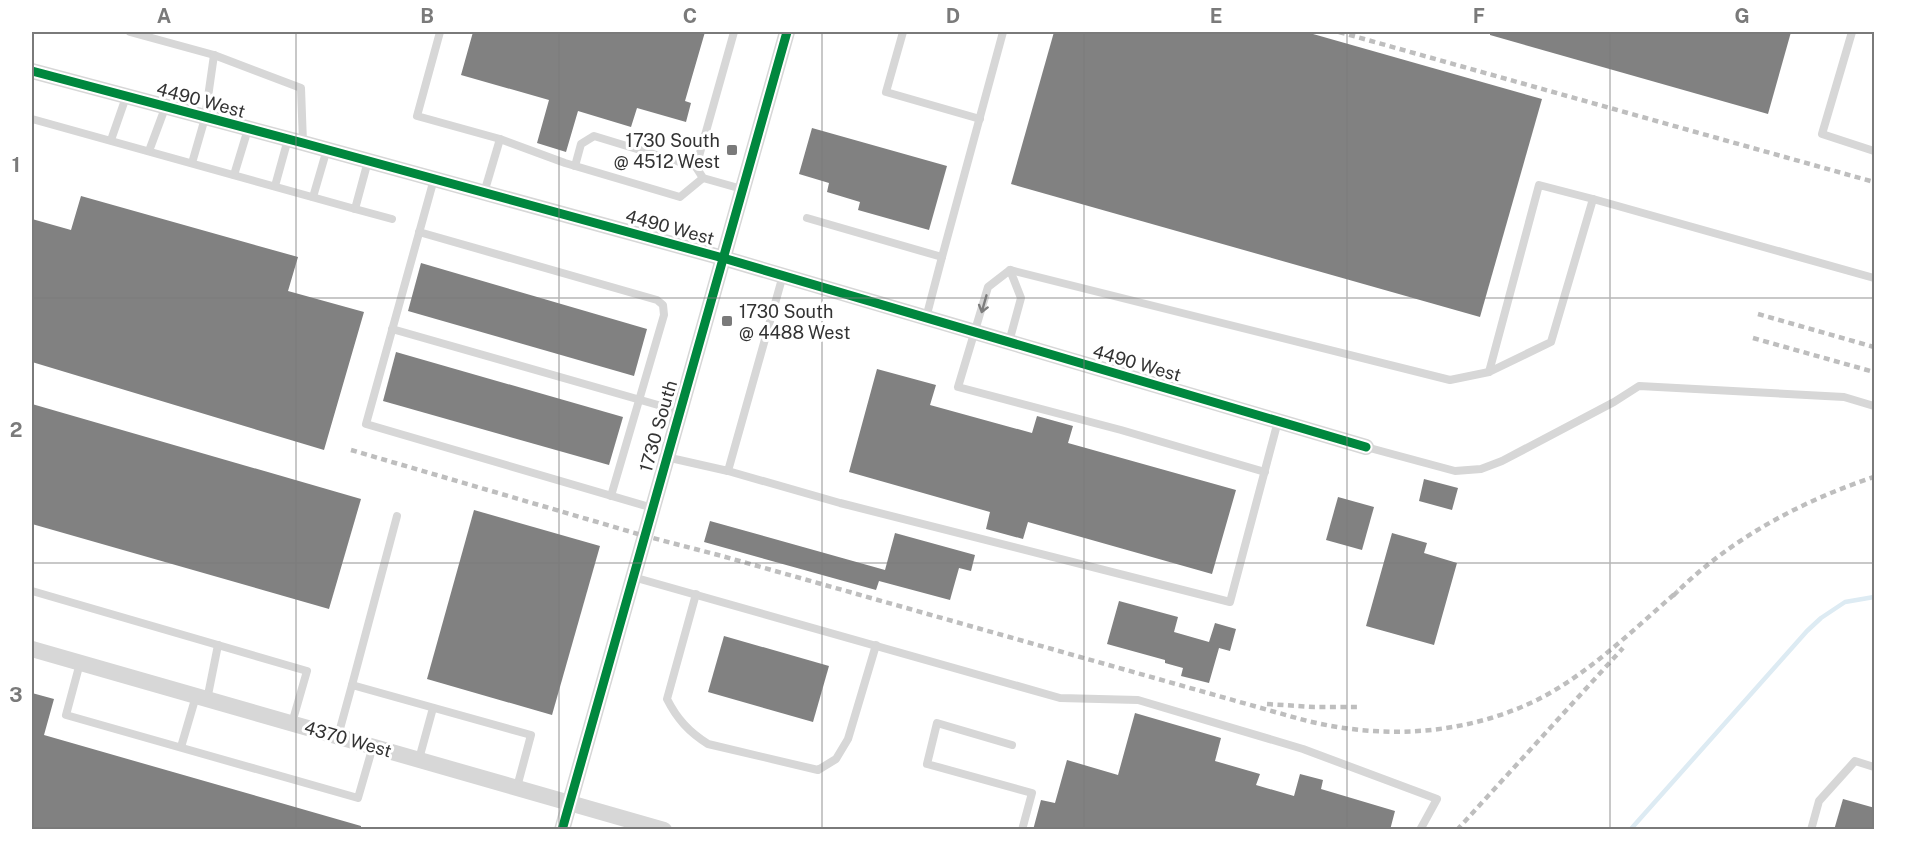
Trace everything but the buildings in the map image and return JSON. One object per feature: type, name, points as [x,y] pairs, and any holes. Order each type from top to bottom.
[{"type":"street","name":"1730 South","points":[[562,830],[787,32]]},
{"type":"street","name":"4490 West","points":[[32,71],[723,258],[1366,447]]},
{"type":"street","name":"4370 West","points":[[32,649],[664,830]]},
{"type":"lane","points":[[130,32],[214,54],[301,88],[296,141],[275,186]]},
{"type":"lane","points":[[440,32],[417,116],[500,139],[575,166],[680,197],[703,178]]},
{"type":"lane","points":[[696,167],[734,32]]},
{"type":"lane","points":[[903,32],[886,92],[980,119]]},
{"type":"lane","points":[[926,318],[1003,32]]},
{"type":"lane","points":[[1852,32],[1822,134],[1875,152]]},
{"type":"lane","points":[[192,163],[205,118],[214,54]]},
{"type":"lane","points":[[111,140],[126,97]]},
{"type":"lane","points":[[149,151],[165,108]]},
{"type":"lane","points":[[32,119],[392,219]]},
{"type":"lane","points":[[234,175],[248,129]]},
{"type":"lane","points":[[575,166],[581,144],[594,136],[696,167],[703,178],[742,189]]},
{"type":"lane","points":[[484,193],[500,139]]},
{"type":"lane","points":[[313,197],[327,149]]},
{"type":"lane","points":[[355,209],[368,161]]},
{"type":"lane","points":[[434,179],[366,424],[652,508]]},
{"type":"lane","points":[[1489,372],[1539,185],[1875,278]]},
{"type":"lane","points":[[1010,270],[1450,380],[1489,372],[1551,342],[1593,199]]},
{"type":"lane","points":[[807,218],[942,257]]},
{"type":"lane","points":[[420,232],[661,302],[664,315],[611,496]]},
{"type":"lane","points":[[1010,270],[988,287],[958,387],[1121,430],[1265,472]]},
{"type":"lane","points":[[1009,342],[1021,298],[1010,270]]},
{"type":"lane","points":[[728,471],[783,275]]},
{"type":"lane","points":[[392,329],[680,411]]},
{"type":"lane","points":[[1366,447],[1455,471],[1481,469],[1502,461],[1614,402],[1639,386],[1844,397],[1875,406]]},
{"type":"lane","points":[[666,457],[728,471],[852,506],[1230,602],[1278,421]]},
{"type":"lane","points":[[338,736],[398,516]]},
{"type":"lane","points":[[633,578],[1060,698],[1138,700],[1303,749],[1437,799],[1420,830]]},
{"type":"lane","points":[[32,591],[307,671],[292,723]]},
{"type":"lane","points":[[696,594],[668,699],[675,716],[693,734],[708,744],[818,770],[837,759],[848,739],[876,645]]},
{"type":"lane","points":[[181,747],[201,698],[218,645]]},
{"type":"lane","points":[[80,663],[66,715],[358,798],[373,746]]},
{"type":"lane","points":[[352,685],[531,735],[517,787]]},
{"type":"lane","points":[[419,759],[433,708]]},
{"type":"lane","points":[[1012,745],[937,723],[927,764],[1032,793],[1022,830]]},
{"type":"lane","points":[[1811,830],[1820,801],[1855,761],[1875,767]]},
{"type":"waterway","points":[[1630,830],[1807,631],[1821,618],[1845,602],[1874,597]]},
{"type":"railway","points":[[1339,32],[1874,182]]},
{"type":"railway","points":[[1758,314],[1874,347]]},
{"type":"railway","points":[[1753,338],[1874,372]]},
{"type":"railway","points":[[351,450],[645,536],[1300,719],[1360,730],[1390,732],[1450,727],[1480,721],[1537,700],[1593,664],[1678,591]]},
{"type":"railway","points":[[1673,596],[1717,557],[1767,524],[1820,498],[1874,477]]},
{"type":"railway","points":[[1457,830],[1623,648]]},
{"type":"railway","points":[[1267,704],[1360,707]]},
{"type":"cycle path","points":[[562,830],[787,32]]},
{"type":"cycle path","points":[[32,71],[723,258],[1366,447]]},
{"type":"place","name":"1730 South @ 4512 West","points":[[732,150]]},
{"type":"place","name":"1730 South @ 4488 West","points":[[727,321]]}]
